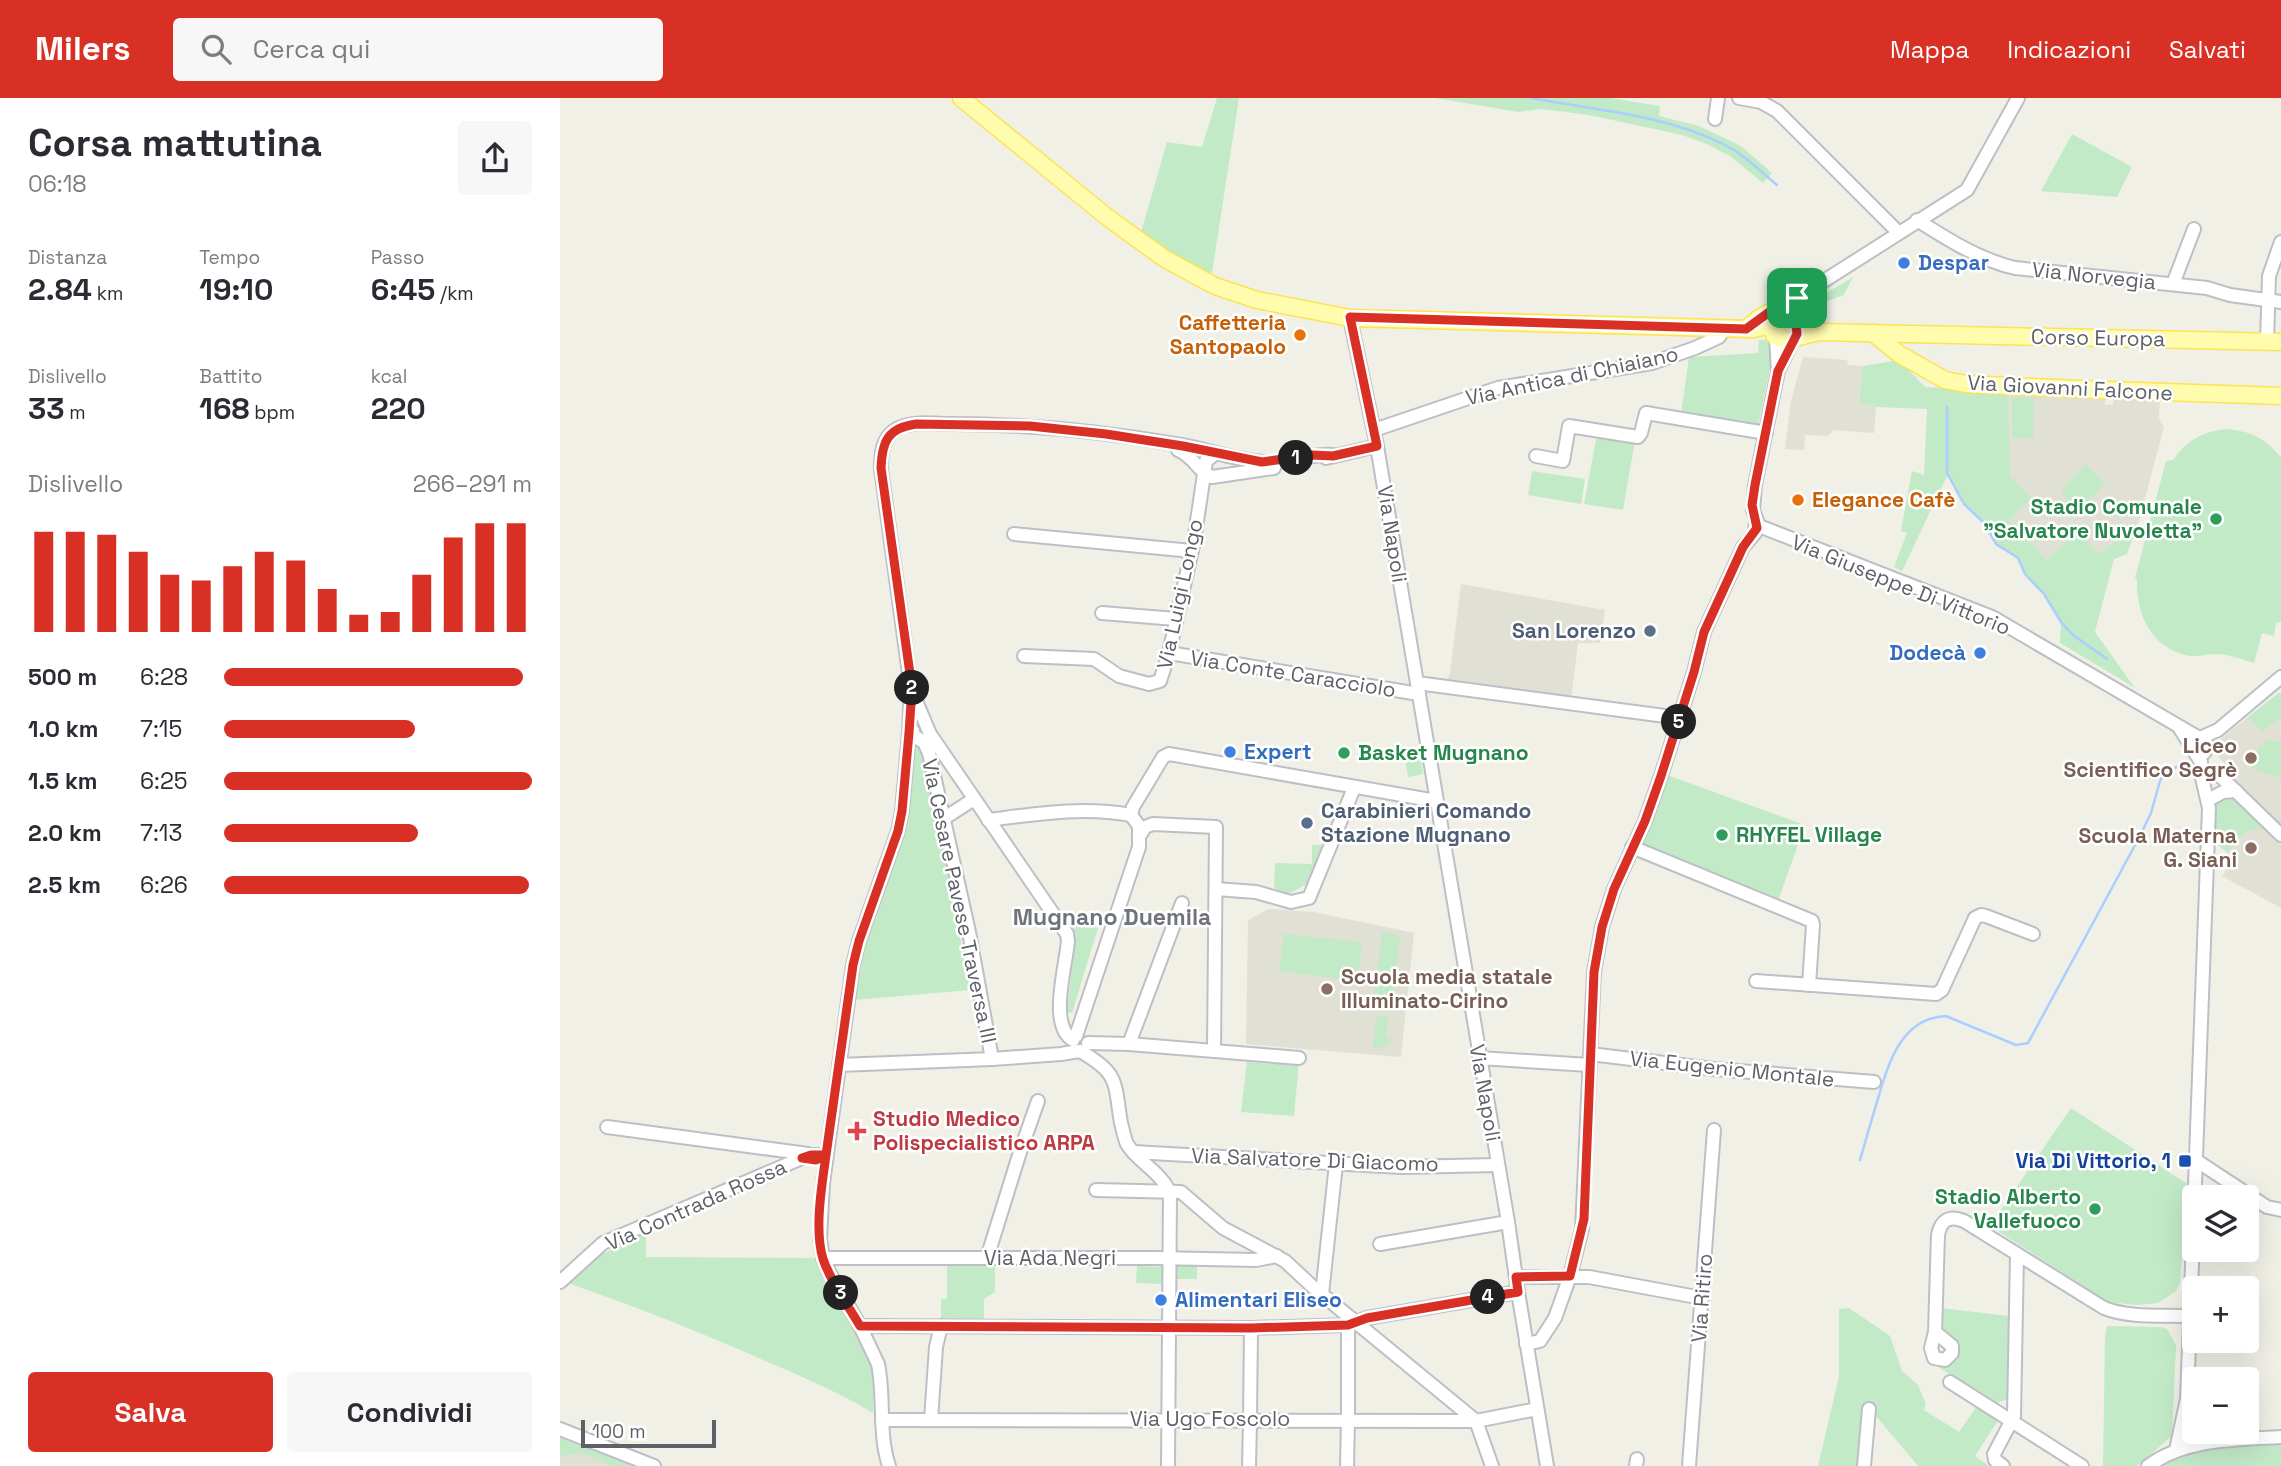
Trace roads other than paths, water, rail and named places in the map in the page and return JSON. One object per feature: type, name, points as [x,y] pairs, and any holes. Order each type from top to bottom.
[{"type":"main road","name":"Corso Europa","points":[[961,98],[1107,217],[1165,259],[1215,286],[1257,300],[1350,317],[1775,330],[1786,322],[1795,334],[1819,332],[2274,342]]},
{"type":"main road","points":[[1749,329],[1759,318],[1781,306]]},
{"type":"main road","name":"Via Giovanni Falcone","points":[[1873,333],[1890,348],[1917,365],[1945,380],[1966,384],[2281,396]]},
{"type":"main road","points":[[1915,334],[1908,346],[1917,365]]},
{"type":"street","points":[[1715,119],[1718,98]]},
{"type":"street","points":[[1739,98],[1761,102],[1777,111],[1898,232]]},
{"type":"street","points":[[1778,371],[1775,330],[1781,306],[1967,190],[2018,98]]},
{"type":"street","name":"Via Norvegia","points":[[1917,220],[2000,265],[2207,288],[2274,302]]},
{"type":"street","points":[[2173,284],[2193,229]]},
{"type":"street","points":[[2274,342],[2274,302],[2269,276],[2281,242]]},
{"type":"street","points":[[1526,1345],[1540,1341],[1555,1318],[1570,1276],[1584,1219],[1594,972],[1602,927],[1614,889],[1645,821],[1680,718],[1704,632],[1743,547],[1747,528],[1756,522],[1752,501],[1778,371],[1795,334],[1797,298]]},
{"type":"street","name":"Via Napoli","points":[[1350,317],[1377,446],[1547,1466]]},
{"type":"street","name":"Via Antica di Chiaiano","points":[[1374,430],[1498,388],[1652,363],[1719,337],[1724,329]]},
{"type":"street","points":[[1536,456],[1563,461],[1569,426],[1637,436],[1641,433],[1646,413],[1766,432]]},
{"type":"street","points":[[1168,1466],[1170,1194],[1156,1172],[1133,1152],[1123,1132],[1115,1081],[1108,1071],[1066,1036],[1059,1020],[1068,942],[1066,933],[930,734],[919,712],[912,688],[881,468],[882,449],[893,431],[903,426],[1030,426],[1155,442],[1216,453],[1248,466]]},
{"type":"street","points":[[1155,442],[1190,456],[1203,473],[1212,477],[1269,462],[1312,455],[1333,456],[1377,446]]},
{"type":"street","name":"Via Luigi Longo","points":[[1024,656],[1094,659],[1119,676],[1149,684],[1160,681],[1192,551],[1203,473],[1206,461],[1216,453]]},
{"type":"street","name":"Via Giuseppe Di Vittorio","points":[[1756,522],[1764,530],[1992,617],[2179,727],[2200,745],[2209,759],[2212,778],[2190,1276]]},
{"type":"street","points":[[1014,534],[1192,551]]},
{"type":"street","points":[[1102,614],[1176,619]]},
{"type":"street","name":"Via Conte Caracciolo","points":[[1169,653],[1240,666],[1418,689],[1680,718]]},
{"type":"street","points":[[2200,745],[2281,677]]},
{"type":"street","points":[[888,1466],[884,1447],[878,1364],[823,1258],[820,1216],[826,1155],[856,951],[898,831],[902,811],[912,688]]},
{"type":"street","name":"Via Cesare Pavese Traversa III","points":[[930,734],[917,729],[909,733],[927,746],[969,932],[992,1059]]},
{"type":"street","points":[[1131,815],[1133,807],[1163,757],[1169,754],[1436,801]]},
{"type":"street","points":[[2212,778],[2234,789],[2281,835]]},
{"type":"street","points":[[1216,889],[1256,892],[1291,902],[1308,898],[1354,788]]},
{"type":"street","points":[[2210,803],[2223,792],[2234,789]]},
{"type":"street","points":[[943,819],[974,799]]},
{"type":"street","points":[[988,820],[1063,810],[1111,811],[1131,815],[1139,826],[1139,847],[1078,1044]]},
{"type":"street","points":[[1140,835],[1145,827],[1153,824],[1215,825],[1214,1051]]},
{"type":"street","points":[[1632,847],[1812,921],[1809,985]]},
{"type":"street","points":[[1129,1044],[1182,903]]},
{"type":"street","points":[[1756,981],[1940,993],[1978,916],[1986,916],[2033,934]]},
{"type":"street","points":[[839,1065],[1043,1055],[1078,1044],[1129,1044],[1299,1058]]},
{"type":"street","name":"Via Eugenio Montale","points":[[1479,1058],[1589,1059],[1874,1082]]},
{"type":"street","points":[[987,1258],[1038,1101]]},
{"type":"street","name":"Via Contrada Rossa","points":[[607,1127],[807,1156],[826,1155]]},
{"type":"street","name":"Via Ritiro","points":[[1689,1466],[1714,1130]]},
{"type":"street","name":"Via Salvatore Di Giacomo","points":[[1133,1152],[1402,1167],[1497,1165]]},
{"type":"street","name":"Via Contrada Rossa","points":[[560,1282],[603,1243],[807,1156]]},
{"type":"street","points":[[2194,1159],[2267,1207],[2281,1210]]},
{"type":"street","points":[[1322,1294],[1336,1164]]},
{"type":"street","points":[[1096,1190],[1170,1194],[1177,1192],[1186,1195],[1223,1228],[1285,1261],[1353,1324],[1476,1421],[1492,1466]]},
{"type":"street","points":[[1935,1332],[1938,1235],[1942,1223],[1950,1218],[1964,1221],[2111,1311],[2182,1316]]},
{"type":"street","points":[[1380,1244],[1508,1222]]},
{"type":"street","points":[[2003,1466],[1995,1460],[1994,1454],[2015,1412],[2017,1254]]},
{"type":"street","name":"Via Ada Negri","points":[[823,1258],[1256,1261],[1277,1256]]},
{"type":"street","points":[[1516,1277],[1589,1277],[1702,1298]]},
{"type":"street","points":[[860,1326],[1251,1328],[1353,1324],[1367,1318],[1518,1292]]},
{"type":"street","points":[[1347,1466],[1353,1324]]},
{"type":"street","points":[[931,1420],[936,1347],[941,1326]]},
{"type":"street","points":[[1249,1466],[1251,1328]]},
{"type":"street","points":[[1950,1382],[2082,1466]]},
{"type":"street","name":"Via Ugo Foscolo","points":[[882,1420],[1250,1421],[1348,1418],[1476,1421],[1537,1409]]},
{"type":"street","points":[[1864,1466],[1869,1409]]},
{"type":"street","name":"Via Giuseppe Di Vittorio","points":[[2176,1450],[2182,1427]]},
{"type":"street","points":[[560,1429],[654,1466]]},
{"type":"street","points":[[2259,1439],[2281,1437]]},
{"type":"street","points":[[2148,1466],[2187,1444]]},
{"type":"waterway","points":[[1531,98],[1655,120],[1702,135],[1739,154],[1777,185]]},
{"type":"waterway","points":[[1947,407],[1947,473],[1964,504],[1984,523],[1996,544],[2018,558],[2025,574],[2044,594],[2061,622],[2073,635],[2107,659]]},
{"type":"waterway","points":[[1860,1160],[1892,1059],[1898,1046],[1917,1025],[1946,1016],[2016,1045],[2028,1043],[2140,836],[2151,813],[2163,775],[2183,763]]},
{"type":"place","name":"Despar","points":[[1904,263]]},
{"type":"place","name":"Caffetteria Santopaolo","points":[[1300,335]]},
{"type":"place","name":"Elegance Cafè","points":[[1798,500]]},
{"type":"place","name":"Stadio Comunale \"Salvatore Nuvoletta\"","points":[[2216,519]]},
{"type":"place","name":"San Lorenzo","points":[[1650,631]]},
{"type":"place","name":"Dodecà","points":[[1980,653]]},
{"type":"place","name":"Expert","points":[[1230,752]]},
{"type":"place","name":"Basket Mugnano","points":[[1344,753]]},
{"type":"place","name":"Liceo Scientifico Segrè","points":[[2251,758]]},
{"type":"place","name":"Carabinieri Comando Stazione Mugnano","points":[[1307,823]]},
{"type":"place","name":"RHYFEL Village","points":[[1722,835]]},
{"type":"place","name":"Scuola Materna G. Siani","points":[[2251,848]]},
{"type":"place","name":"Scuola media statale Illuminato-Cirino","points":[[1327,989]]},
{"type":"place","name":"Studio Medico Polispecialistico ARPA","points":[[857,1131]]},
{"type":"place","name":"Via Di Vittorio, 1","points":[[2185,1161]]},
{"type":"place","name":"Stadio Alberto Vallefuoco","points":[[2095,1209]]},
{"type":"place","name":"Alimentari Eliseo","points":[[1161,1300]]},
{"type":"district","name":"Mugnano Duemila","points":[[1112,917]]}]
